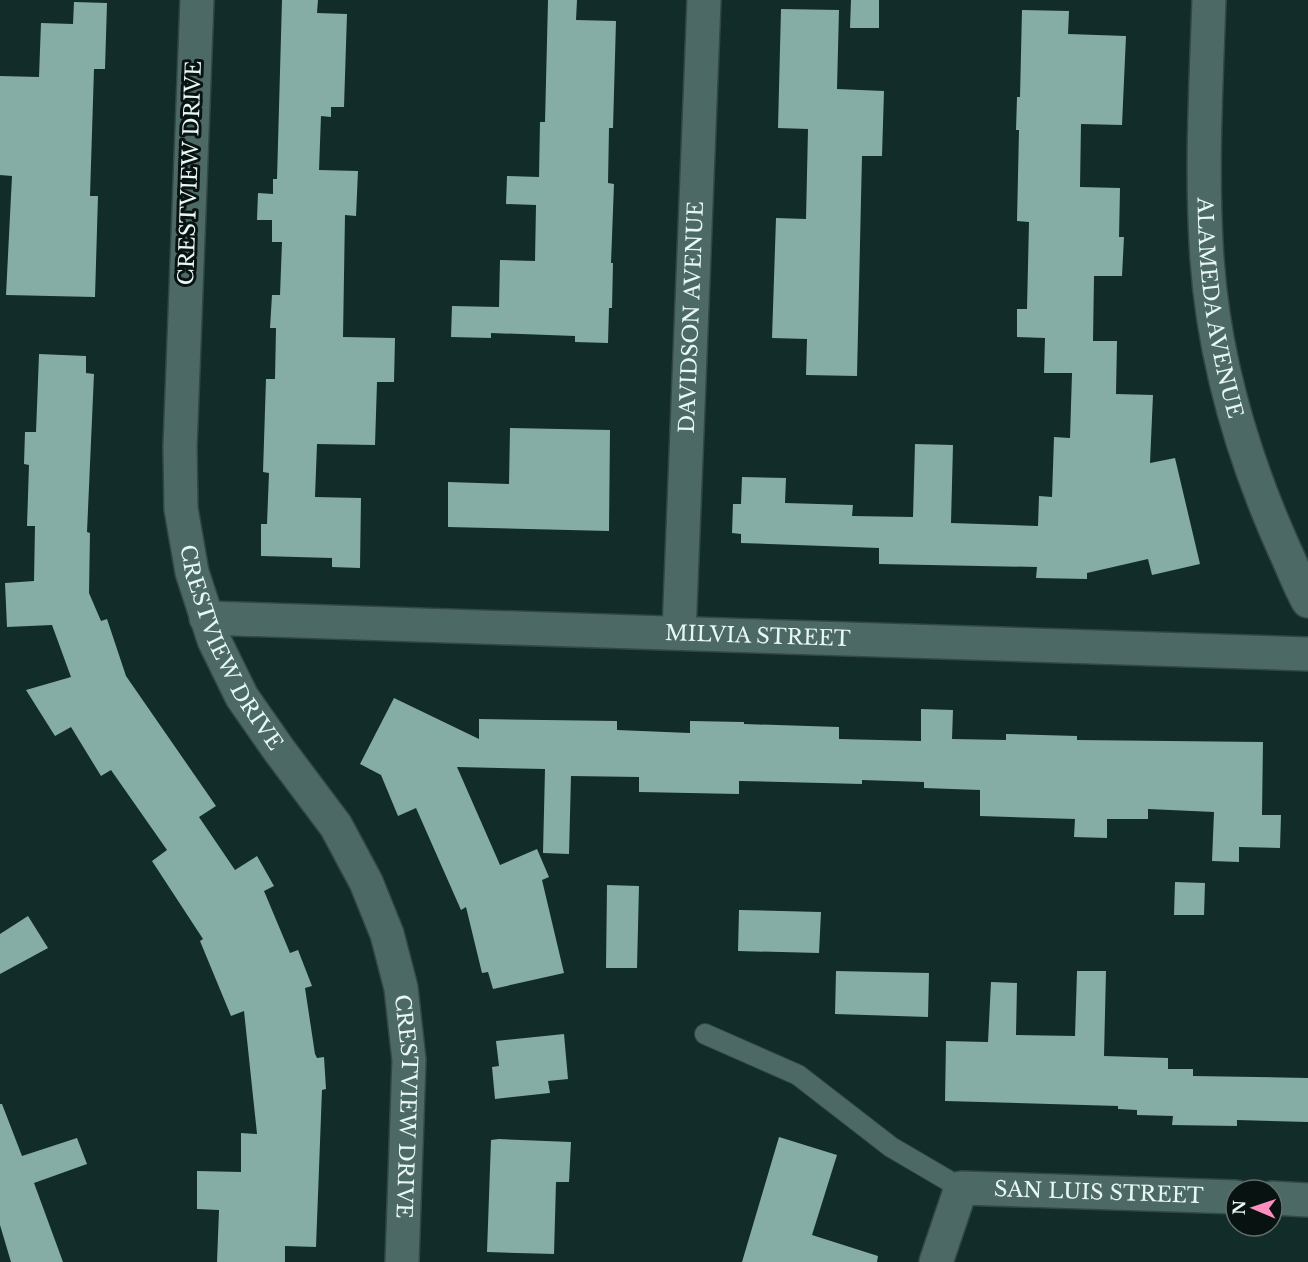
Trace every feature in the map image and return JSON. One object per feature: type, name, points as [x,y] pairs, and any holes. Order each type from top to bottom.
[{"type":"street","name":"CRESTVIEW DRIVE","points":[[197,0],[180,447],[182,509],[192,572],[214,640],[242,697],[336,826],[366,882],[387,934],[401,988],[409,1060],[402,1262]]},
{"type":"street","name":"DAVIDSON AVENUE","points":[[679,633],[704,0]]},
{"type":"street","name":"ALAMEDA AVENUE","points":[[1209,0],[1203,164],[1207,260],[1218,340],[1236,418],[1266,510],[1308,601]]},
{"type":"street","name":"MILVIA STREET","points":[[206,618],[1308,654]]},
{"type":"street","name":"SAN LUIS STREET","points":[[960,1188],[1224,1197]]},
{"type":"street","points":[[936,1262],[960,1188]]},
{"type":"street","points":[[1284,1199],[1308,1200]]},
{"type":"lane","points":[[705,1034],[798,1075],[891,1147],[960,1188]]},
{"type":"building","points":[[282,0],[318,0],[317,13],[347,14],[344,107],[331,107],[331,117],[321,116],[319,170],[358,171],[356,216],[345,215],[343,337],[395,338],[394,382],[377,382],[375,445],[317,444],[315,497],[361,498],[360,568],[332,567],[332,558],[261,556],[261,524],[267,524],[269,473],[263,472],[266,379],[275,379],[276,328],[270,328],[272,295],[280,295],[282,242],[272,242],[272,220],[257,220],[258,193],[273,194],[273,179],[277,179]]},
{"type":"building","points":[[548,0],[577,0],[576,20],[616,21],[613,128],[609,128],[608,183],[614,184],[612,308],[609,308],[608,343],[575,342],[575,336],[491,333],[491,338],[451,337],[452,306],[499,307],[500,260],[535,261],[536,205],[506,204],[507,176],[539,177],[540,122],[545,122]]},
{"type":"building","points":[[851,0],[879,0],[879,28],[850,28]]},
{"type":"building","points":[[74,2],[107,3],[105,69],[94,69],[90,196],[98,196],[95,297],[6,295],[12,176],[0,175],[0,76],[39,77],[41,23],[73,24]]},
{"type":"building","points":[[781,9],[839,10],[837,89],[884,91],[882,156],[862,156],[857,376],[806,375],[807,339],[772,338],[776,218],[806,219],[808,129],[778,128]]},
{"type":"building","points":[[1022,10],[1069,11],[1068,34],[1126,36],[1122,125],[1081,124],[1080,187],[1120,188],[1119,237],[1124,237],[1122,276],[1094,276],[1093,341],[1117,341],[1116,394],[1153,395],[1150,463],[1175,458],[1200,564],[1152,575],[1148,559],[1087,573],[1087,579],[1036,578],[1037,567],[879,564],[879,548],[741,543],[741,534],[732,533],[733,504],[741,504],[742,477],[786,478],[785,503],[853,505],[852,516],[913,517],[915,444],[953,445],[951,523],[1038,526],[1039,496],[1052,497],[1054,437],[1070,438],[1072,373],[1044,373],[1045,338],[1017,337],[1017,309],[1027,309],[1029,222],[1017,221],[1019,130],[1016,130],[1017,97],[1020,97]]},
{"type":"building","points":[[39,354],[86,356],[86,373],[94,374],[87,532],[90,533],[89,593],[101,621],[107,619],[126,676],[216,806],[199,817],[235,870],[257,856],[274,886],[264,891],[290,953],[298,950],[312,986],[305,988],[315,1054],[317,1058],[324,1057],[326,1089],[322,1090],[316,1247],[285,1246],[285,1262],[217,1262],[219,1210],[197,1209],[197,1171],[241,1172],[241,1133],[257,1134],[244,1011],[231,1016],[200,941],[203,939],[152,861],[167,850],[111,770],[101,776],[71,727],[55,736],[26,690],[71,677],[52,625],[7,627],[5,583],[34,581],[35,526],[27,526],[29,465],[24,464],[25,432],[36,432]]},
{"type":"building","points":[[510,428],[610,430],[609,531],[448,527],[448,482],[509,484]]},
{"type":"building","points":[[394,698],[479,739],[479,719],[617,721],[617,730],[690,733],[690,721],[744,722],[744,724],[839,727],[839,739],[921,741],[921,709],[953,710],[952,739],[1006,740],[1006,734],[1077,736],[1077,740],[1263,742],[1262,815],[1281,815],[1280,848],[1239,847],[1239,862],[1212,861],[1214,812],[1148,809],[1148,819],[1107,819],[1107,838],[1074,837],[1075,819],[980,816],[980,790],[924,788],[924,782],[862,780],[862,784],[739,781],[739,794],[639,792],[639,777],[571,776],[569,854],[543,853],[545,769],[457,767],[500,865],[537,849],[549,877],[542,880],[564,973],[493,989],[488,972],[482,973],[466,907],[461,910],[416,808],[398,816],[381,775],[360,764]]},
{"type":"building","points":[[1175,882],[1205,883],[1204,915],[1174,915]]},
{"type":"building","points":[[607,885],[639,886],[637,968],[606,968]]},
{"type":"building","points":[[739,910],[821,912],[819,953],[738,951]]},
{"type":"building","points":[[28,916],[48,948],[0,974],[0,934]]},
{"type":"building","points":[[836,971],[929,973],[928,1017],[835,1014]]},
{"type":"building","points":[[1077,971],[1106,971],[1104,1056],[1168,1058],[1168,1069],[1193,1069],[1193,1076],[1308,1078],[1308,1122],[1237,1120],[1237,1126],[1172,1125],[1173,1116],[1137,1115],[1137,1110],[1118,1109],[1118,1106],[945,1101],[946,1041],[988,1042],[991,982],[1017,983],[1016,1035],[1075,1036]]},
{"type":"building","points":[[564,1034],[568,1079],[548,1081],[550,1093],[495,1099],[492,1067],[499,1066],[496,1041]]},
{"type":"building","points":[[0,1104],[2,1104],[22,1156],[77,1138],[87,1164],[34,1183],[63,1262],[11,1262],[0,1225]]},
{"type":"building","points":[[779,1137],[837,1155],[812,1235],[878,1256],[877,1262],[742,1262]]},
{"type":"building","points":[[491,1140],[571,1142],[569,1182],[556,1182],[554,1254],[487,1252]]}]
